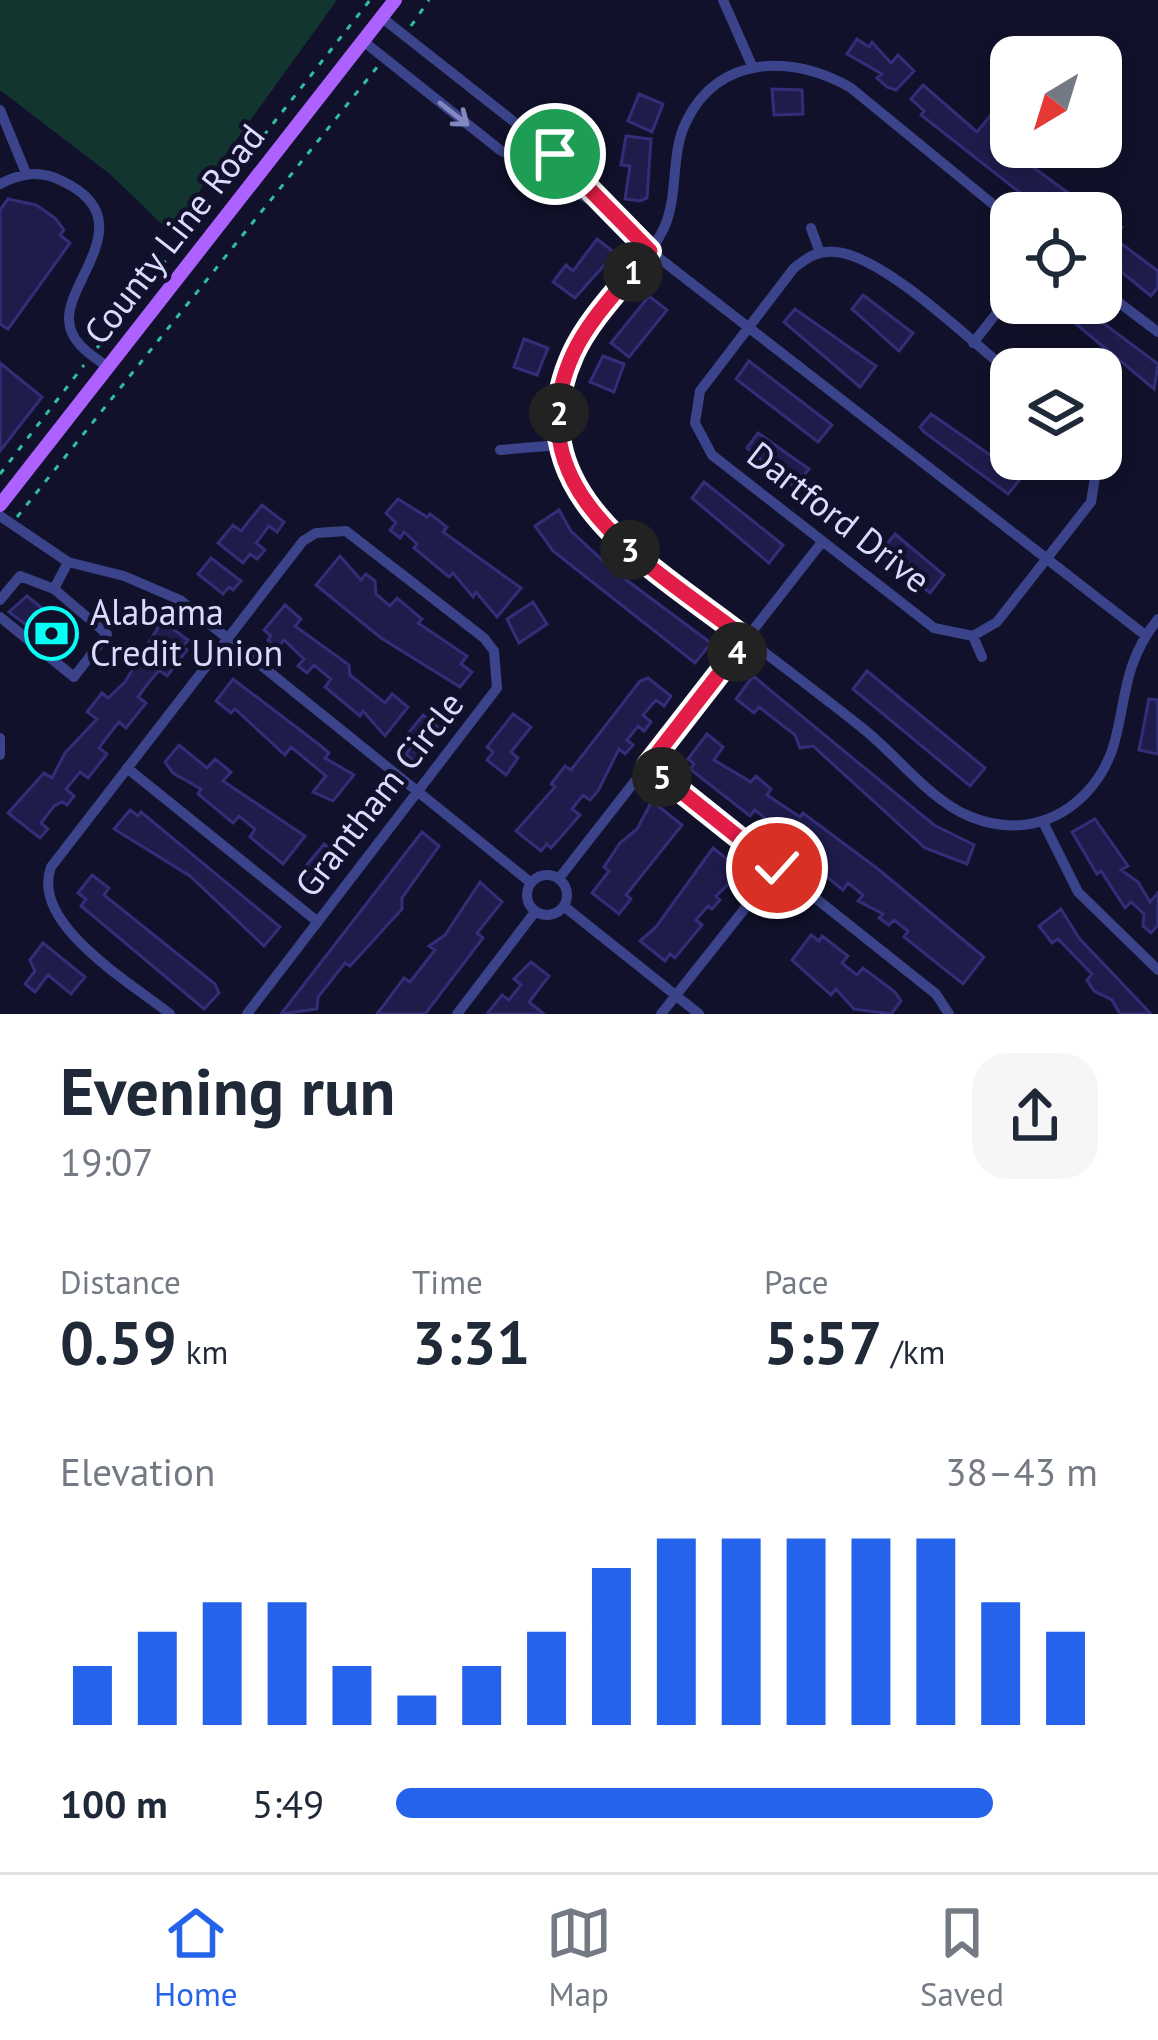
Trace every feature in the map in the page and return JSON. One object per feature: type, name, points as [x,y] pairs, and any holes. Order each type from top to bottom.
[{"type":"main road","name":"County Line Road","points":[[0,505],[395,0]]},
{"type":"street","points":[[723,0],[753,68]]},
{"type":"street","points":[[381,17],[555,154],[650,251],[1145,635]]},
{"type":"street","points":[[363,41],[500,150],[601,205]]},
{"type":"street","points":[[990,202],[824,72],[798,64],[753,68],[699,101],[685,123],[668,217],[650,251],[574,351],[561,390],[559,446],[574,486],[606,530],[868,734],[950,806],[998,824],[1044,824],[1086,794],[1108,765],[1127,668],[1158,620]]},
{"type":"street","points":[[0,110],[26,173]]},
{"type":"street","points":[[0,184],[26,173],[59,179],[78,190],[98,224],[94,263],[70,304],[68,322],[72,337],[108,367]]},
{"type":"street","points":[[811,228],[820,253],[844,254],[870,265],[990,356]]},
{"type":"street","name":"Dartford Drive","points":[[820,253],[794,268],[700,391],[695,423],[712,455],[934,628],[974,636]]},
{"type":"street","points":[[1122,305],[1158,332]]},
{"type":"street","points":[[973,343],[990,322]]},
{"type":"street","points":[[500,450],[559,446]]},
{"type":"street","points":[[982,657],[974,636],[997,622],[1048,559],[1091,502],[1095,480]]},
{"type":"street","points":[[0,516],[68,562],[166,591],[530,882]]},
{"type":"street","name":"Grantham Circle","points":[[170,1014],[62,925],[47,899],[51,868],[303,541],[329,530],[362,538],[484,638],[494,651],[497,688],[247,1014]]},
{"type":"street","points":[[560,877],[822,542]]},
{"type":"street","points":[[54,589],[68,562]]},
{"type":"street","points":[[0,600],[20,576],[54,589],[107,634],[74,676],[0,617]]},
{"type":"street","points":[[0,740],[0,755]]},
{"type":"street","points":[[648,765],[936,994],[949,1014]]},
{"type":"street","points":[[127,768],[318,922]]},
{"type":"street","points":[[1044,824],[1078,892],[1158,970]]},
{"type":"street","points":[[661,1014],[777,868]]},
{"type":"street","points":[[544,874],[560,877],[568,891],[565,907],[551,916],[535,912],[526,898],[530,882],[544,874]]},
{"type":"street","points":[[565,907],[699,1014]]},
{"type":"street","points":[[457,1014],[535,912]]},
{"type":"path","points":[[0,474],[370,0]]},
{"type":"path","points":[[404,36],[429,0]]},
{"type":"path","points":[[12,525],[384,58]]},
{"type":"green space","points":[[0,0],[337,0],[170,232],[111,175],[0,90]]},
{"type":"building","points":[[857,39],[869,47],[872,42],[891,63],[898,55],[914,71],[896,90],[887,87],[877,78],[882,74],[847,54]]},
{"type":"building","points":[[923,85],[977,132],[990,116],[990,168],[1034,168],[1067,192],[1019,192],[921,115],[924,111],[911,99]]},
{"type":"building","points":[[772,89],[802,90],[803,114],[774,115]]},
{"type":"building","points":[[639,94],[663,104],[652,132],[628,121]]},
{"type":"building","points":[[626,136],[651,139],[647,198],[640,201],[625,199],[630,166],[621,165]]},
{"type":"building","points":[[8,199],[36,205],[55,218],[64,230],[60,235],[70,243],[8,329],[0,324],[0,210]]},
{"type":"building","points":[[597,239],[615,253],[575,298],[553,282],[566,265],[573,271]]},
{"type":"building","points":[[1122,244],[1158,271],[1158,287],[1151,296],[1122,272]]},
{"type":"building","points":[[863,295],[913,333],[899,351],[852,309]]},
{"type":"building","points":[[649,296],[667,310],[629,357],[611,343]]},
{"type":"building","points":[[795,309],[876,366],[860,387],[784,322]]},
{"type":"building","points":[[1076,324],[1104,324],[1158,364],[1154,389],[1122,362],[1122,348],[1105,348]]},
{"type":"building","points":[[524,339],[548,348],[537,375],[514,367]]},
{"type":"building","points":[[603,356],[624,364],[614,392],[590,382]]},
{"type":"building","points":[[749,361],[832,425],[818,442],[736,379]]},
{"type":"building","points":[[0,363],[42,397],[0,451]]},
{"type":"building","points":[[931,414],[990,455],[990,480],[1020,480],[1008,494],[920,427]]},
{"type":"building","points":[[758,433],[809,469],[794,487],[747,448]]},
{"type":"building","points":[[704,482],[783,545],[769,563],[692,498]]},
{"type":"building","points":[[398,499],[427,517],[430,514],[447,527],[443,532],[521,588],[497,617],[476,592],[473,597],[453,573],[449,577],[414,548],[417,544],[404,532],[400,538],[390,530],[396,523],[386,513]]},
{"type":"building","points":[[262,505],[284,522],[277,532],[269,526],[256,543],[265,550],[257,559],[250,554],[243,563],[218,543],[233,525],[241,531]]},
{"type":"building","points":[[559,510],[571,531],[613,570],[711,643],[695,663],[553,551],[535,526]]},
{"type":"building","points":[[895,534],[944,575],[930,593],[880,553]]},
{"type":"building","points":[[340,556],[361,580],[366,574],[375,581],[376,594],[390,606],[397,598],[422,619],[418,623],[467,656],[461,664],[472,672],[460,687],[381,638],[316,585]]},
{"type":"building","points":[[211,558],[241,581],[233,590],[229,587],[223,594],[198,574]]},
{"type":"building","name":"Alabama Credit Union","points":[[27,596],[78,637],[65,654],[9,612]]},
{"type":"building","points":[[533,602],[547,624],[519,643],[507,619]]},
{"type":"building","points":[[285,605],[301,619],[295,626],[349,665],[350,675],[385,703],[392,694],[408,707],[385,736],[363,711],[360,716],[325,687],[331,679],[314,665],[307,673],[298,666],[304,659],[284,640],[277,648],[268,640],[271,636],[264,630]]},
{"type":"building","points":[[162,621],[188,640],[182,647],[187,650],[167,676],[159,670],[146,686],[138,697],[146,703],[126,728],[119,722],[107,737],[99,748],[107,754],[88,778],[80,772],[66,789],[74,796],[67,805],[54,806],[41,823],[48,829],[40,838],[8,813],[44,773],[52,778],[65,753],[97,719],[87,712],[102,693],[108,698],[125,682]]},
{"type":"building","points":[[867,671],[985,768],[970,786],[853,689]]},
{"type":"building","points":[[753,676],[934,825],[974,845],[967,864],[925,848],[813,746],[800,748],[795,735],[759,707],[754,713],[736,699]]},
{"type":"building","points":[[648,678],[671,696],[664,706],[656,700],[643,715],[651,722],[644,731],[638,726],[627,740],[633,745],[625,754],[619,749],[598,791],[590,800],[583,795],[572,809],[580,815],[551,848],[547,844],[541,851],[516,831],[555,787],[551,784],[565,766],[571,770],[640,681]]},
{"type":"building","points":[[233,679],[321,746],[329,753],[325,758],[354,775],[333,801],[313,792],[326,776],[291,747],[285,755],[235,709],[231,713],[216,701]]},
{"type":"building","points":[[1149,699],[1158,700],[1158,754],[1139,750]]},
{"type":"building","points":[[513,714],[531,727],[511,752],[518,758],[506,775],[487,760],[493,752],[487,747]]},
{"type":"building","points":[[423,715],[441,730],[415,762],[406,754],[412,746],[405,737]]},
{"type":"building","points":[[707,734],[723,747],[714,760],[751,782],[756,776],[771,789],[767,795],[800,817],[803,813],[984,957],[963,984],[904,937],[908,931],[894,920],[889,925],[879,918],[883,914],[858,901],[863,895],[848,883],[843,890],[810,863],[815,857],[801,846],[796,853],[765,828],[770,822],[755,810],[750,816],[690,769],[694,764],[688,759]]},
{"type":"building","points":[[179,745],[207,768],[215,759],[231,772],[223,781],[305,836],[283,864],[250,837],[255,829],[239,816],[233,823],[198,794],[201,789],[173,773],[165,762]]},
{"type":"building","points":[[652,801],[682,825],[626,895],[631,899],[619,914],[592,893],[609,871],[604,867],[620,843],[637,829]]},
{"type":"building","points":[[130,810],[138,816],[141,812],[280,927],[264,946],[190,876],[114,829]]},
{"type":"building","points":[[1095,819],[1128,866],[1121,870],[1138,882],[1150,902],[1158,893],[1158,925],[1151,933],[1143,926],[1144,914],[1131,902],[1125,908],[1072,832]]},
{"type":"building","points":[[422,832],[439,846],[402,898],[402,909],[350,966],[345,963],[318,997],[317,1009],[281,1014]]},
{"type":"building","points":[[324,844],[342,858],[316,890],[306,882],[312,875],[304,868]]},
{"type":"building","points":[[713,848],[742,871],[716,896],[720,900],[712,909],[708,906],[696,920],[702,925],[675,958],[670,954],[665,961],[640,941],[656,927]]},
{"type":"building","points":[[92,875],[109,888],[104,895],[215,984],[219,993],[204,1009],[81,906],[86,899],[78,893]]},
{"type":"building","points":[[480,882],[502,902],[477,933],[483,938],[425,1014],[377,1014],[404,978],[410,982],[435,950],[429,946],[445,935]]},
{"type":"building","points":[[1061,909],[1079,938],[1151,1014],[1120,1014],[1112,1000],[1094,991],[1087,980],[1092,974],[1058,939],[1052,943],[1039,926]]},
{"type":"building","points":[[811,935],[819,941],[822,936],[848,956],[842,963],[857,975],[863,968],[895,992],[901,1001],[891,1014],[854,1009],[836,989],[831,995],[792,960]]},
{"type":"building","points":[[43,943],[85,977],[71,994],[48,975],[35,992],[25,984],[35,971],[30,960]]},
{"type":"building","points":[[531,962],[549,976],[529,1002],[544,1014],[487,1014],[502,995],[509,1000],[521,985],[514,979]]},
{"type":"place","name":"Alabama Credit Union","points":[[51,633]]},
{"type":"route","points":[[555,154],[650,251],[581,339],[564,376],[559,446],[574,486],[606,530],[746,639],[648,765],[777,868]]}]
